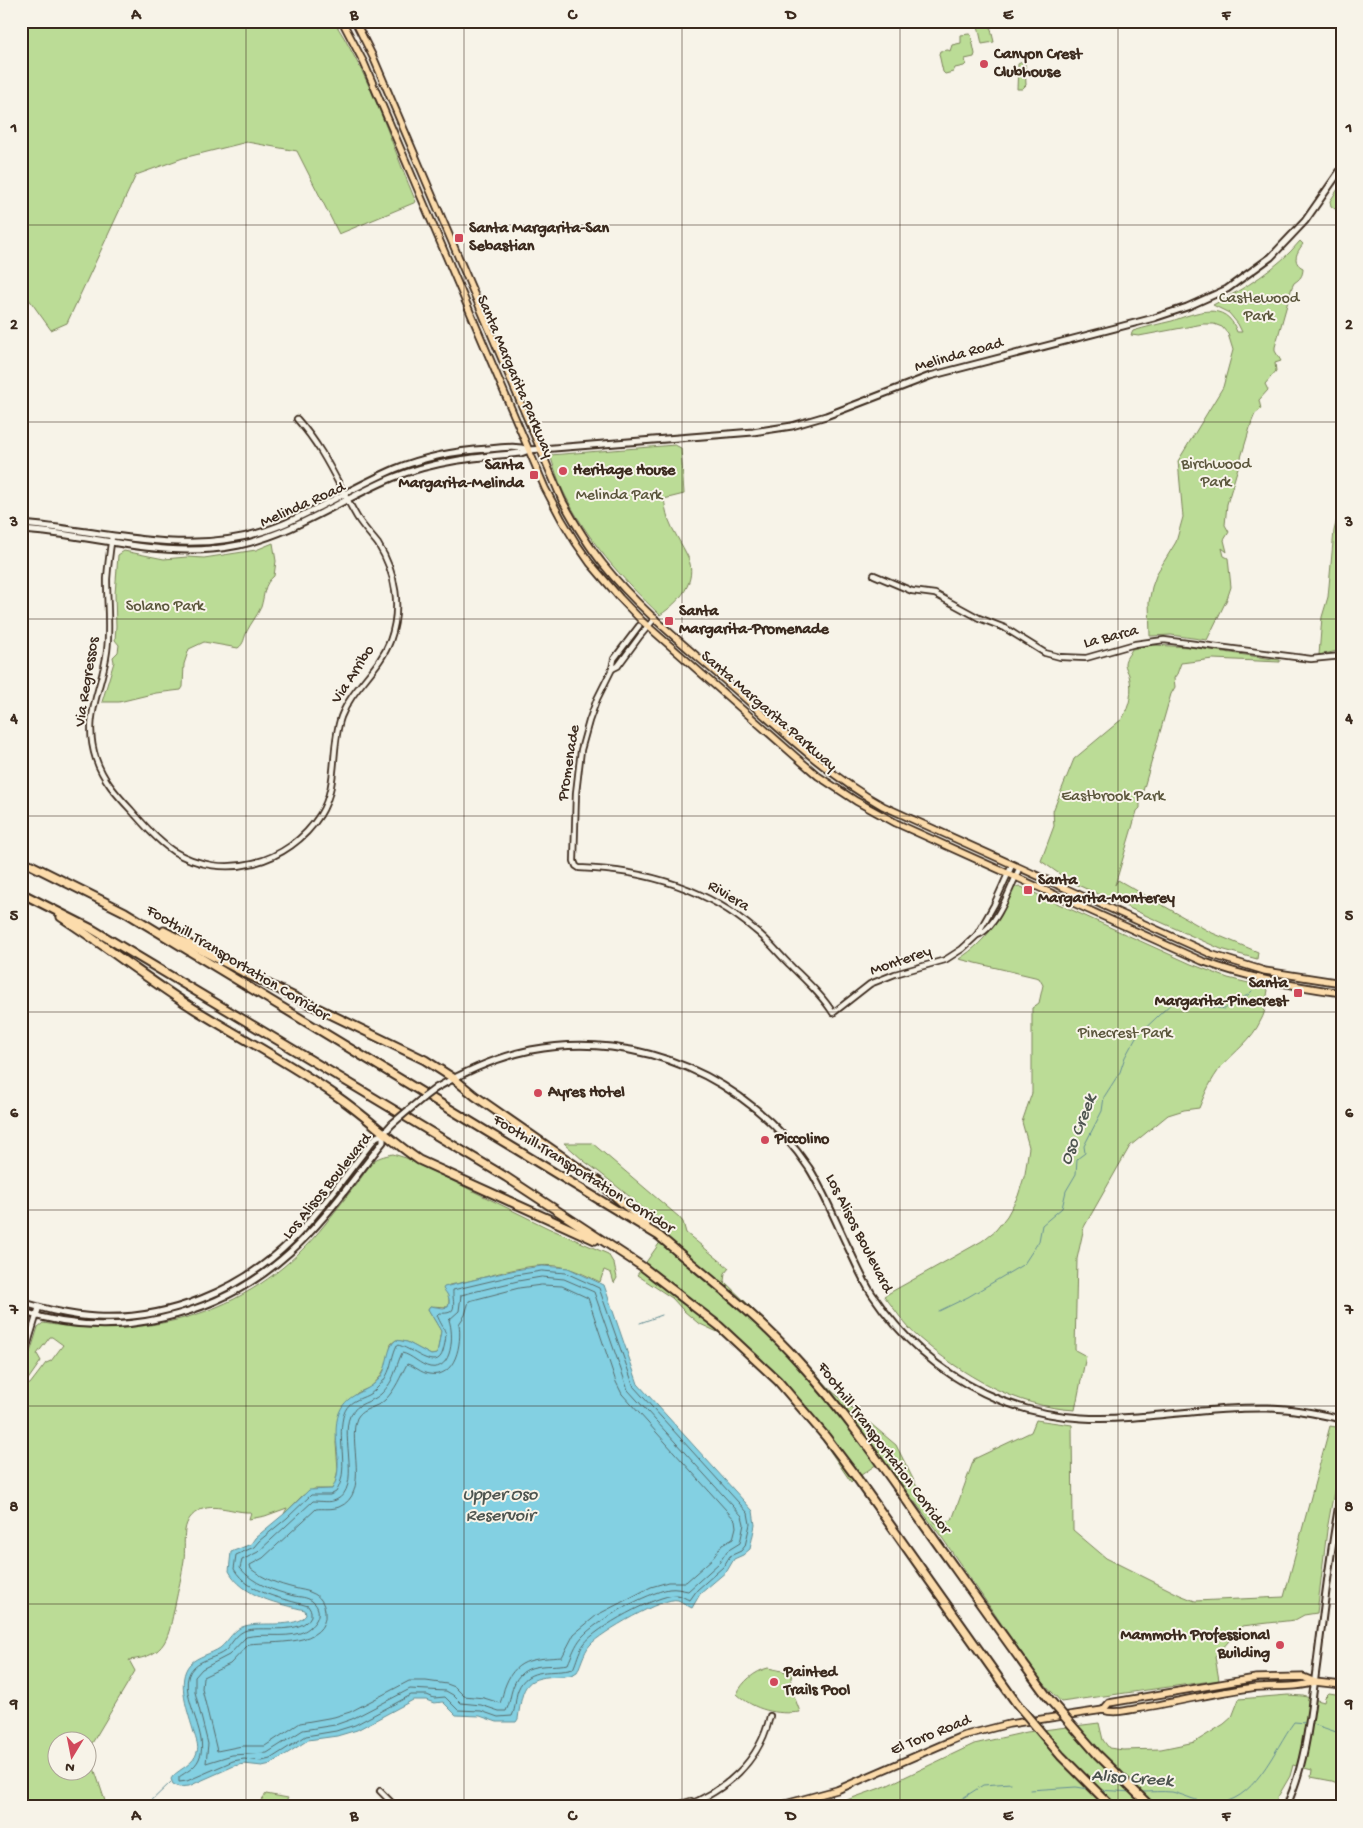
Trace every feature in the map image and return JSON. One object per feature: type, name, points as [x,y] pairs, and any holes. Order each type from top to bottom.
[{"type":"highway","name":"Foothill Transportation Corridor","points":[[21,860],[125,912],[659,1236],[736,1300],[784,1345],[842,1412],[880,1462],[1049,1699],[1096,1754],[1151,1807]]},
{"type":"highway","points":[[21,893],[92,929],[506,1177],[643,1267],[719,1326],[771,1374],[814,1422],[857,1478],[1017,1704],[1061,1756],[1112,1807]]},
{"type":"highway","points":[[29,896],[100,942],[196,1010],[330,1091],[412,1156],[571,1228],[617,1251]]},
{"type":"highway","points":[[125,912],[363,1032],[425,1060],[599,1182],[659,1236]]},
{"type":"main road","name":"Santa Margarita Parkway","points":[[342,21],[364,63],[555,507],[576,544],[641,623],[649,626],[802,762],[842,792],[883,817],[1015,878],[1220,968],[1285,985],[1342,993]]},
{"type":"main road","name":"Santa Margarita Parkway","points":[[355,21],[377,67],[562,500],[587,542],[616,579],[655,618],[802,750],[845,783],[892,811],[1192,946],[1226,959],[1277,973],[1342,983]]},
{"type":"main road","name":"Melinda Road","points":[[21,530],[111,543],[176,550],[202,550],[257,540],[282,532],[392,478],[427,466],[459,460],[521,453],[529,450],[753,432],[792,426],[826,416],[930,376],[1154,318],[1187,307],[1227,289],[1271,257],[1305,221],[1342,168]]},
{"type":"main road","name":"Melinda Road","points":[[21,524],[175,543],[226,540],[261,532],[285,523],[397,468],[425,459],[471,450],[519,446],[529,450]]},
{"type":"main road","name":"Los Alisos Boulevard","points":[[39,1307],[94,1317],[130,1316],[176,1307],[217,1292],[243,1278],[290,1242],[310,1221],[376,1136],[383,1134],[392,1124],[436,1088],[453,1078],[490,1062],[519,1053],[558,1046],[585,1045],[623,1048],[650,1054],[686,1066],[719,1082],[746,1100],[769,1120],[782,1133],[815,1178],[871,1292],[898,1328],[917,1349],[951,1375],[982,1393],[1028,1410],[1083,1419],[1113,1419],[1230,1409],[1268,1408],[1342,1419]]},
{"type":"main road","name":"Los Alisos Boulevard","points":[[36,1315],[84,1323],[122,1324],[186,1312],[228,1296],[267,1272],[301,1242],[383,1142],[383,1134]]},
{"type":"main road","points":[[21,1302],[39,1307]]},
{"type":"main road","points":[[21,1310],[36,1315]]},
{"type":"main road","points":[[1286,1807],[1301,1768],[1313,1699],[1342,1489]]},
{"type":"main road","name":"El Toro Road","points":[[1103,1710],[1109,1703],[1256,1678],[1303,1677],[1315,1682],[1342,1685]]},
{"type":"main road","name":"El Toro Road","points":[[774,1807],[837,1790],[968,1734],[1010,1724],[1103,1710],[1111,1712],[1243,1689],[1305,1686],[1315,1682]]},
{"type":"street","name":"Via Arribo","points":[[183,857],[204,864],[232,867],[256,863],[291,847],[303,837],[321,814],[332,788],[336,736],[340,720],[354,693],[384,655],[393,631],[396,610],[394,579],[387,561],[378,544],[358,518],[324,454],[297,419]]},
{"type":"street","name":"Via Regressos","points":[[112,536],[108,578],[107,650],[104,668],[94,701],[91,723],[94,748],[108,785],[158,839],[183,857]]},
{"type":"street","name":"La Barca","points":[[874,575],[912,591],[935,594],[979,618],[1005,628],[1045,653],[1060,657],[1086,658],[1135,644],[1164,640],[1311,659],[1342,656]]},
{"type":"street","name":"Promenade","points":[[576,866],[574,861],[576,792],[581,750],[594,704],[612,669],[614,659],[650,613]]},
{"type":"street","name":"Promenade","points":[[612,669],[618,666],[655,618]]},
{"type":"street","points":[[622,648],[628,652]]},
{"type":"street","name":"Monterey","points":[[833,1013],[870,984],[895,974],[945,960],[962,949],[977,935],[1012,865]]},
{"type":"street","name":"Riviera","points":[[576,866],[579,868],[623,871],[652,876],[679,885],[715,902],[743,920],[766,940],[824,1000],[833,1013]]},
{"type":"street","name":"Monterey","points":[[977,935],[983,934],[993,922],[1019,868]]},
{"type":"street","points":[[986,918],[993,922]]},
{"type":"street","points":[[21,1366],[39,1307]]},
{"type":"street","points":[[683,1807],[713,1793],[730,1782],[742,1770],[761,1743],[770,1716]]},
{"type":"street","points":[[380,1791],[396,1807]]},
{"type":"street","points":[[670,1807],[694,1801]]},
{"type":"green space","points":[[21,21],[333,21],[346,41],[371,90],[416,202],[339,234],[297,151],[247,142],[183,158],[136,175],[67,323],[51,330],[21,288]]},
{"type":"green space","points":[[977,21],[989,21],[994,42],[982,44]]},
{"type":"green space","points":[[961,35],[971,35],[974,57],[965,59],[966,64],[964,66],[955,68],[953,72],[945,74],[939,54],[940,51],[950,51],[952,45],[961,43]]},
{"type":"green space","points":[[1025,63],[1026,85],[1022,89],[1017,89],[1018,64]]},
{"type":"green space","points":[[1342,183],[1342,214],[1331,206],[1330,201]]},
{"type":"green space","points":[[1300,241],[1303,244],[1296,260],[1299,266],[1303,268],[1302,273],[1301,277],[1292,287],[1275,347],[1275,351],[1281,361],[1275,363],[1276,371],[1265,384],[1268,390],[1259,400],[1261,409],[1255,414],[1252,421],[1227,504],[1225,525],[1229,532],[1224,540],[1227,552],[1222,548],[1224,556],[1228,558],[1231,587],[1227,599],[1207,640],[1171,635],[1150,636],[1149,602],[1152,587],[1157,573],[1176,542],[1183,517],[1178,461],[1223,387],[1233,350],[1228,334],[1222,327],[1214,324],[1203,324],[1139,336],[1131,335],[1133,331],[1209,311],[1225,315],[1232,322],[1237,332],[1242,332],[1229,313],[1213,305],[1237,292],[1271,269]]},
{"type":"green space","name":"Melinda Park","points":[[675,445],[681,448],[684,494],[664,499],[670,523],[688,557],[691,575],[689,583],[680,598],[660,615],[618,572],[583,526],[563,491],[550,455]]},
{"type":"green space","points":[[1342,498],[1342,650],[1319,655],[1322,617],[1328,597],[1334,531]]},
{"type":"green space","name":"Solano Park","points":[[273,543],[276,561],[274,576],[266,586],[261,607],[247,631],[243,643],[238,648],[204,642],[189,649],[184,664],[183,687],[181,690],[156,693],[119,702],[102,702],[114,662],[113,657],[118,652],[119,645],[115,640],[115,594],[118,555],[124,551],[164,559],[204,558],[256,550]]},
{"type":"green space","name":"Eastbrook Park","points":[[1153,645],[1189,647],[1280,660],[1280,662],[1213,659],[1181,663],[1174,678],[1175,687],[1171,694],[1143,791],[1144,797],[1140,801],[1140,808],[1137,811],[1115,885],[1118,880],[1210,932],[1258,952],[1257,959],[1221,949],[1071,882],[1041,861],[1054,826],[1053,811],[1074,759],[1122,719],[1131,693],[1129,675],[1125,665],[1126,660],[1132,649]]},
{"type":"green space","name":"Pinecrest Park","points":[[1019,886],[1191,964],[1228,978],[1265,987],[1268,990],[1264,1013],[1257,1027],[1217,1072],[1199,1108],[1168,1115],[1130,1146],[1084,1227],[1077,1259],[1075,1350],[1086,1356],[1075,1410],[1053,1408],[1032,1403],[1011,1396],[971,1376],[913,1333],[884,1296],[982,1241],[996,1230],[1007,1216],[1018,1196],[1025,1174],[1029,1147],[1022,1122],[1032,1093],[1032,1008],[1039,1003],[1043,985],[1039,978],[959,959],[986,936],[998,919],[1014,888]]},
{"type":"green space","points":[[564,1143],[592,1143],[679,1217],[683,1222],[686,1233],[729,1268],[725,1273],[724,1281],[787,1342],[833,1392],[896,1445],[935,1523],[952,1520],[974,1459],[1031,1432],[1036,1420],[1072,1425],[1073,1530],[1106,1558],[1195,1601],[1284,1597],[1330,1426],[1342,1428],[1342,1447],[1327,1530],[1317,1613],[1304,1615],[1295,1620],[1242,1626],[1215,1657],[1219,1680],[1061,1702],[1036,1674],[943,1539],[883,1460],[851,1482],[811,1423],[806,1406],[797,1396],[760,1369],[724,1335],[698,1323],[672,1298],[637,1275],[668,1231],[653,1220],[634,1200]]},
{"type":"green space","points":[[393,1154],[406,1158],[548,1228],[608,1254],[614,1264],[617,1278],[614,1283],[611,1273],[604,1270],[600,1282],[567,1268],[538,1266],[449,1285],[448,1307],[430,1306],[428,1309],[441,1331],[437,1354],[431,1355],[407,1342],[396,1340],[391,1344],[388,1362],[380,1377],[371,1387],[357,1393],[338,1418],[336,1443],[338,1469],[332,1489],[314,1489],[302,1496],[284,1514],[287,1508],[265,1516],[249,1519],[251,1512],[204,1508],[192,1516],[186,1527],[182,1571],[168,1635],[164,1643],[152,1654],[129,1660],[135,1671],[98,1733],[98,1730],[48,1730],[48,1780],[98,1780],[107,1807],[21,1807],[21,1386],[30,1384],[63,1345],[50,1337],[37,1354],[41,1361],[27,1381],[21,1382],[38,1327],[43,1323],[84,1328],[124,1328],[162,1323],[199,1314],[234,1299],[267,1279],[298,1254],[326,1223],[373,1162]]},
{"type":"green space","points":[[768,1668],[792,1673],[790,1685],[800,1712],[783,1713],[758,1708],[737,1694],[749,1678]]},
{"type":"green space","points":[[1329,1693],[1342,1695],[1342,1785],[1311,1777],[1312,1770],[1293,1765],[1290,1776],[1272,1807],[827,1807],[886,1786],[974,1744],[1027,1732],[1099,1723],[1103,1740],[1109,1748],[1123,1750],[1161,1749],[1195,1742],[1224,1724],[1232,1717],[1239,1699],[1288,1695],[1303,1696],[1324,1702],[1325,1697]]},
{"type":"green space","points":[[266,1794],[288,1798],[283,1807],[256,1807]]},
{"type":"water","name":"Upper Oso Reservoir","points":[[542,1266],[568,1268],[604,1285],[638,1384],[753,1511],[755,1525],[750,1549],[734,1559],[727,1571],[700,1594],[692,1608],[678,1600],[671,1600],[647,1609],[596,1639],[588,1648],[577,1672],[568,1676],[540,1678],[528,1684],[524,1690],[516,1722],[497,1722],[480,1716],[456,1715],[443,1702],[434,1703],[426,1700],[413,1700],[357,1730],[337,1736],[308,1740],[271,1764],[262,1766],[244,1764],[234,1766],[189,1786],[179,1787],[173,1784],[171,1779],[173,1776],[193,1760],[198,1750],[183,1688],[186,1671],[190,1664],[220,1648],[234,1632],[245,1626],[295,1622],[306,1615],[305,1610],[262,1598],[243,1587],[229,1571],[231,1552],[251,1544],[255,1538],[309,1490],[332,1489],[338,1471],[336,1432],[339,1413],[348,1400],[371,1386],[382,1375],[389,1351],[396,1340],[407,1342],[431,1355],[437,1354],[441,1331],[428,1309],[430,1306],[448,1307],[448,1295],[443,1289],[444,1287],[515,1270]]},
{"type":"waterway","name":"Oso Creek","points":[[939,1311],[968,1297],[1024,1264],[1039,1241],[1042,1225],[1062,1208],[1066,1191],[1076,1174],[1077,1159],[1085,1153],[1084,1146],[1102,1111],[1104,1097],[1120,1072],[1125,1057],[1136,1037],[1177,998],[1185,1003],[1225,1009],[1252,991]]},
{"type":"waterway","name":"Oso Creek","points":[[640,1323],[662,1315]]},
{"type":"waterway","name":"Aliso Creek","points":[[1141,1792],[1172,1792],[1208,1803],[1227,1801],[1240,1795],[1251,1785],[1270,1760],[1294,1722],[1306,1723]]},
{"type":"waterway","name":"Aliso Creek","points":[[1310,1723],[1342,1734]]},
{"type":"waterway","name":"Oso Creek","points":[[145,1807],[171,1782]]},
{"type":"waterway","name":"Aliso Creek","points":[[949,1807],[983,1785],[1011,1783]]},
{"type":"waterway","name":"Aliso Creek","points":[[1030,1790],[1076,1787],[1089,1789]]},
{"type":"waterway","name":"Aliso Creek","points":[[1098,1790],[1132,1792]]},
{"type":"place","name":"Canyon Crest Clubhouse","points":[[984,64]]},
{"type":"place","name":"Santa Margarita-San Sebastian","points":[[459,238]]},
{"type":"place","name":"Heritage House","points":[[563,471]]},
{"type":"place","name":"Santa Margarita-Melinda","points":[[534,475]]},
{"type":"place","name":"Santa Margarita-Promenade","points":[[669,621]]},
{"type":"place","name":"Santa Margarita-Monterey","points":[[1028,890]]},
{"type":"place","name":"Santa Margarita-Pinecrest","points":[[1298,993]]},
{"type":"place","name":"Ayres Hotel","points":[[538,1093]]},
{"type":"place","name":"Piccolino","points":[[765,1140]]},
{"type":"place","name":"Mammoth Professional Building","points":[[1280,1645]]},
{"type":"place","name":"Painted Trails Pool","points":[[774,1682]]},
{"type":"park label","name":"Castlewood Park","points":[[1259,308]]},
{"type":"park label","name":"Birchwood Park","points":[[1216,474]]}]
